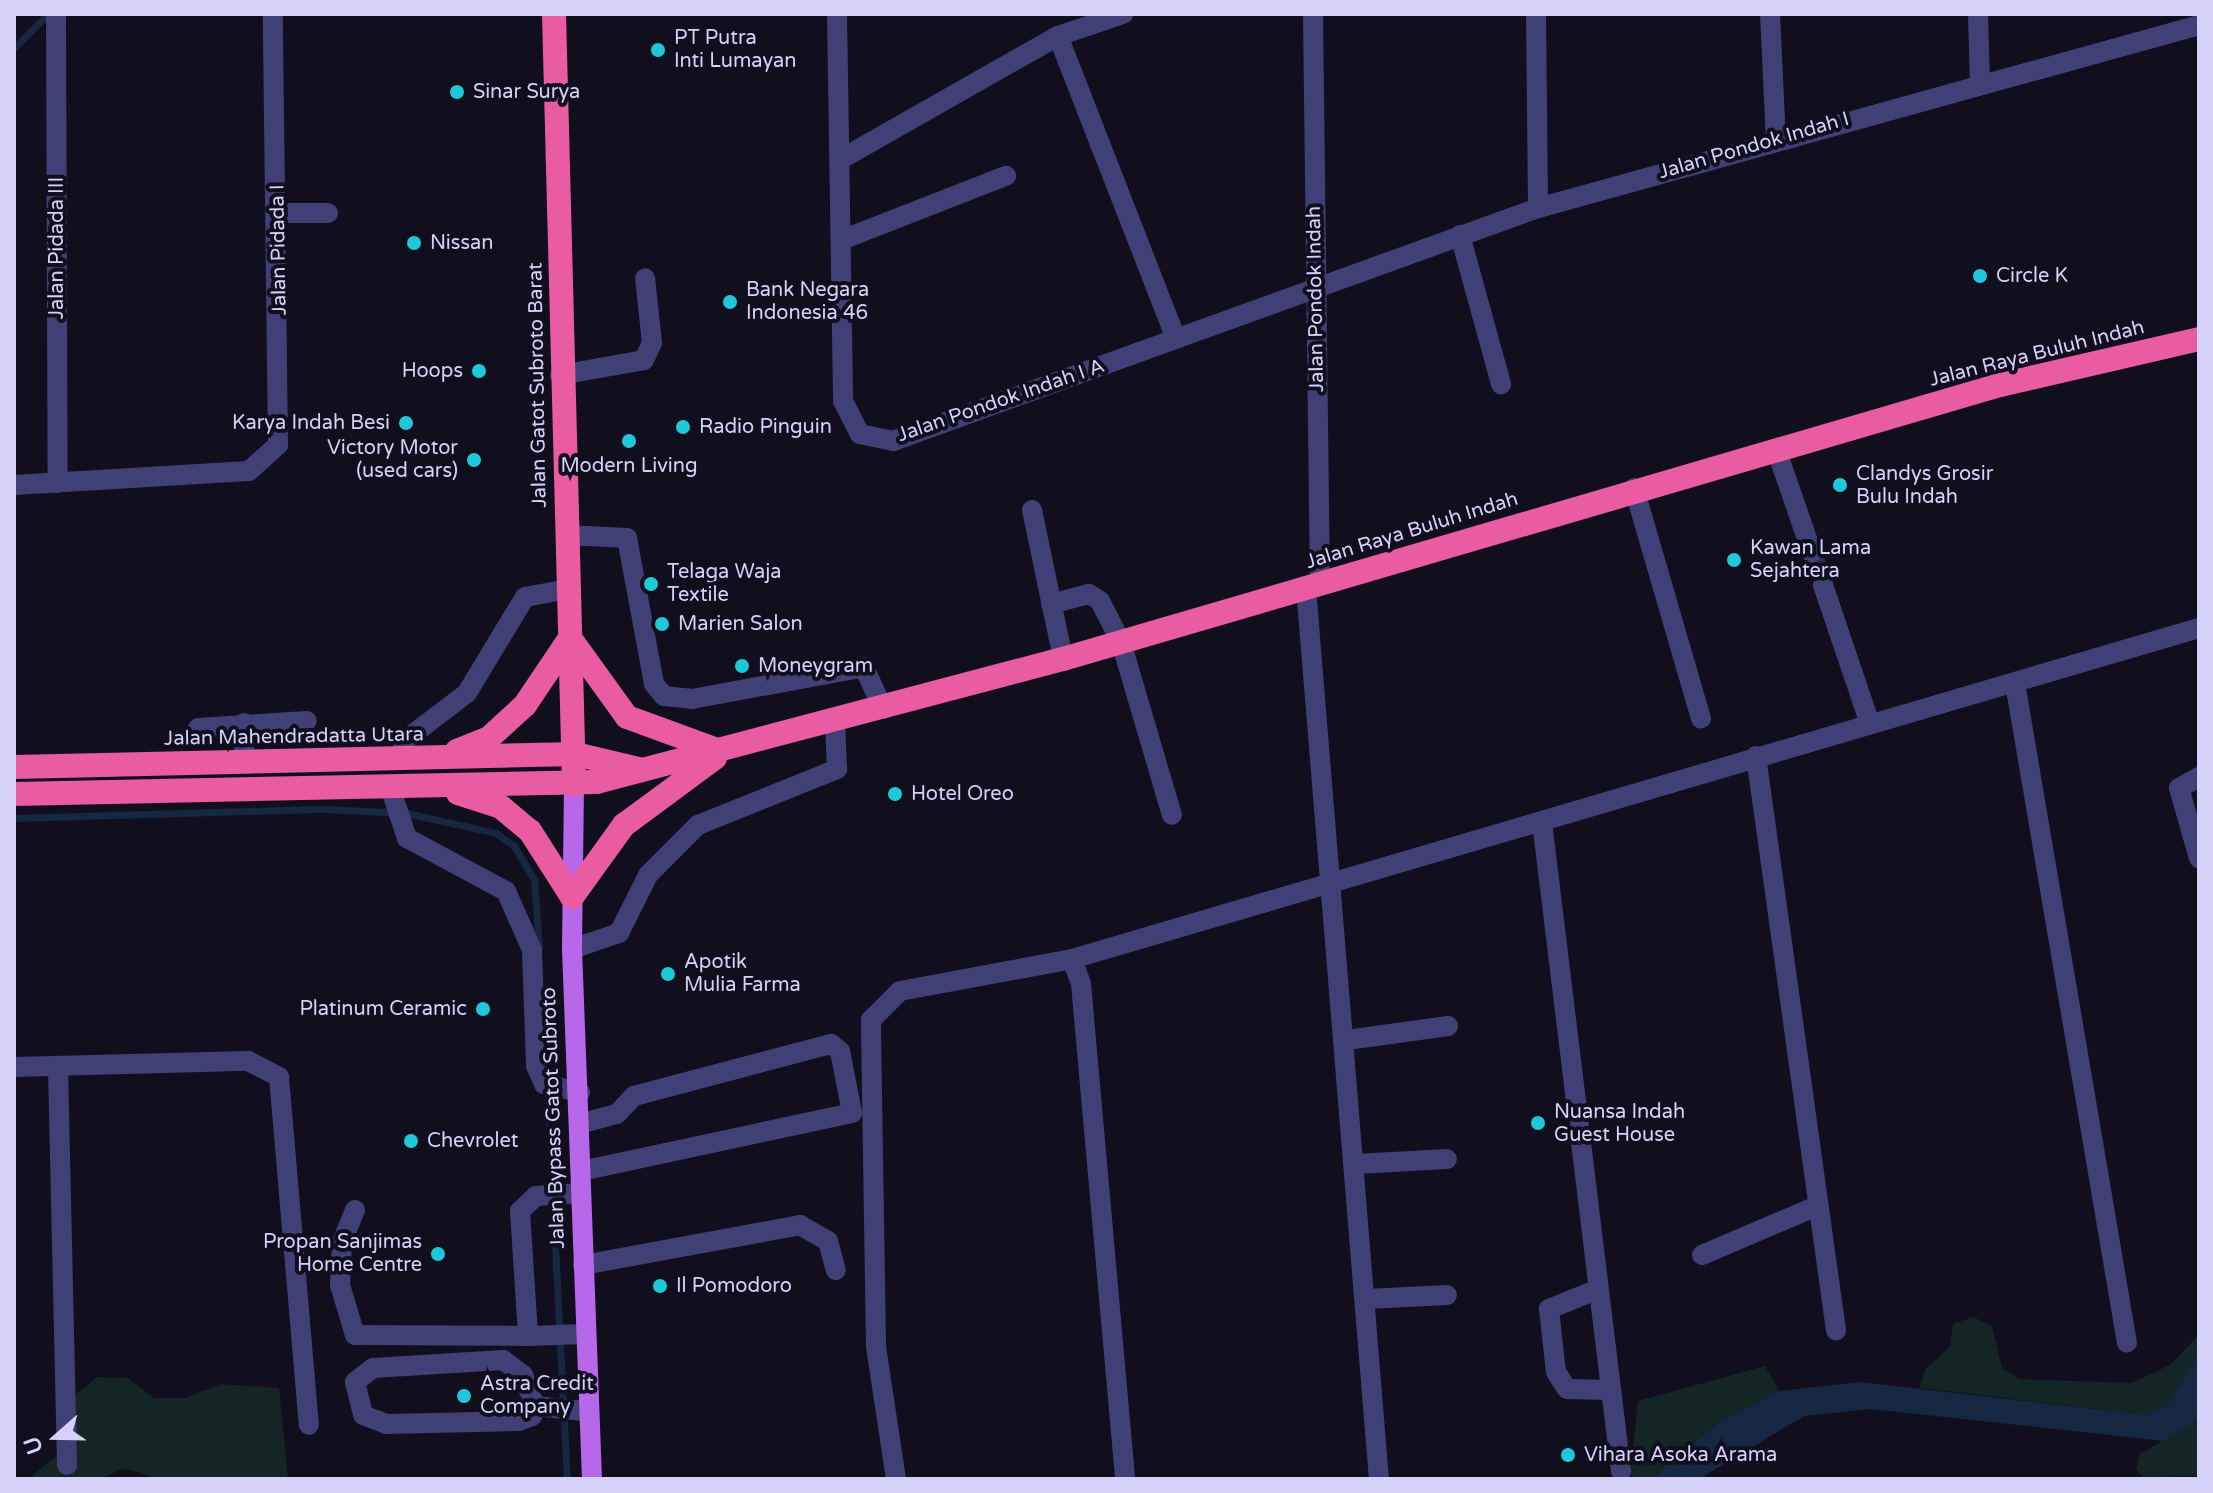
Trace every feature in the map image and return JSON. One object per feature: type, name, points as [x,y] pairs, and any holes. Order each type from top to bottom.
[{"type":"highway","name":"Jalan Gatot Subroto Barat","points":[[554,14],[560,375],[575,754]]},
{"type":"highway","name":"Jalan Raya Buluh Indah","points":[[574,785],[724,752],[835,723],[1313,586],[1634,488],[2199,339]]},
{"type":"highway","points":[[436,758],[476,745],[505,724],[570,638],[627,717],[724,752]]},
{"type":"highway","points":[[435,787],[501,807],[548,849],[572,897],[633,816],[724,752]]},
{"type":"highway","name":"Jalan Raya Buluh Indah","points":[[575,754],[639,769]]},
{"type":"highway","name":"Jalan Mahendradatta Utara","points":[[14,767],[575,754]]},
{"type":"highway","name":"Jalan Bypass Gatot Subroto","points":[[574,785],[575,754]]},
{"type":"highway","points":[[14,794],[574,785]]},
{"type":"main road","name":"Jalan Bypass Gatot Subroto","points":[[574,785],[572,949],[580,1092],[584,1411],[592,1479]]},
{"type":"street","name":"Jalan Pidada III","points":[[56,14],[58,483]]},
{"type":"street","name":"Jalan Pidada I","points":[[58,483],[249,471],[278,445],[283,425],[273,14]]},
{"type":"street","name":"Jalan Pondok Indah I A","points":[[837,14],[843,158],[843,401],[860,434],[876,440],[893,441],[1315,287]]},
{"type":"street","points":[[843,158],[1091,19],[1123,14]]},
{"type":"street","name":"Jalan Pondok Indah","points":[[1313,14],[1313,586],[1324,879],[1347,1040],[1379,1479]]},
{"type":"street","points":[[1536,14],[1538,208]]},
{"type":"street","points":[[1770,14],[1776,139]]},
{"type":"street","points":[[1978,14],[1980,84]]},
{"type":"street","name":"Jalan Pondok Indah I","points":[[1315,287],[1538,208],[1776,139],[2199,25]]},
{"type":"street","points":[[1058,36],[1176,339]]},
{"type":"street","points":[[844,239],[1006,176]]},
{"type":"street","points":[[279,213],[328,213]]},
{"type":"street","points":[[1460,235],[1501,384]]},
{"type":"street","points":[[560,375],[644,360],[652,343],[645,278]]},
{"type":"street","points":[[1776,449],[1812,553]]},
{"type":"street","points":[[14,485],[58,483]]},
{"type":"street","points":[[1634,488],[1701,718]]},
{"type":"street","points":[[1032,510],[1063,659]]},
{"type":"street","points":[[567,535],[627,538],[654,684],[664,696],[692,699],[864,667],[883,709]]},
{"type":"street","points":[[1823,585],[1870,724]]},
{"type":"street","points":[[400,759],[404,741],[467,693],[525,597],[568,589]]},
{"type":"street","points":[[1051,604],[1096,596],[1121,642],[1172,815]]},
{"type":"street","points":[[896,1479],[876,1346],[871,1020],[900,991],[1072,959],[1227,916],[1324,879],[1542,822],[1756,756],[2199,628]]},
{"type":"street","points":[[2015,683],[2127,1343]]},
{"type":"street","points":[[198,728],[307,721]]},
{"type":"street","points":[[244,723],[244,763]]},
{"type":"street","points":[[572,949],[619,933],[648,875],[698,825],[837,769],[835,723]]},
{"type":"street","points":[[1756,756],[1836,1330]]},
{"type":"street","points":[[2199,777],[2179,788],[2199,858]]},
{"type":"street","points":[[390,787],[407,838],[434,846],[506,891],[532,950],[536,1066],[544,1084],[580,1092]]},
{"type":"street","points":[[1542,822],[1596,1290],[1621,1471]]},
{"type":"street","points":[[1072,959],[1081,984],[1125,1479]]},
{"type":"street","points":[[1347,1040],[1448,1026]]},
{"type":"street","points":[[579,1124],[626,1109],[634,1096],[831,1044],[840,1051],[852,1113],[581,1171]]},
{"type":"street","points":[[14,1067],[248,1061],[279,1077],[309,1425]]},
{"type":"street","points":[[58,1067],[67,1465]]},
{"type":"street","points":[[1356,1164],[1447,1159]]},
{"type":"street","points":[[528,1336],[520,1211],[536,1196],[580,1193]]},
{"type":"street","points":[[1702,1255],[1817,1206]]},
{"type":"street","points":[[355,1210],[342,1243],[340,1285],[355,1335],[585,1334]]},
{"type":"street","points":[[583,1265],[800,1225],[828,1241],[836,1270]]},
{"type":"street","points":[[1596,1290],[1549,1309],[1556,1372],[1567,1389],[1609,1390]]},
{"type":"street","points":[[1367,1299],[1447,1295]]},
{"type":"street","points":[[503,1360],[530,1384],[535,1406],[532,1416],[519,1421],[386,1424],[363,1415],[355,1382],[373,1368],[503,1360]]},
{"type":"street","points":[[535,1406],[584,1411]]},
{"type":"green space","points":[[1973,1317],[1992,1326],[2002,1368],[2019,1379],[2132,1383],[2170,1365],[2199,1335],[2199,1354],[2168,1404],[2148,1415],[1919,1388],[1925,1370],[1950,1346],[1953,1324]]},
{"type":"green space","points":[[1765,1366],[1779,1391],[1719,1422],[1652,1479],[1630,1479],[1638,1401]]},
{"type":"green space","points":[[97,1377],[128,1378],[154,1398],[185,1398],[221,1384],[279,1388],[288,1479],[159,1479],[125,1468],[99,1479],[28,1479],[76,1440],[75,1395]]},
{"type":"green space","points":[[2199,1419],[2199,1476],[2142,1477],[2136,1469],[2140,1454]]},
{"type":"water","points":[[2199,1354],[2199,1419],[2164,1441],[1871,1409],[1804,1416],[1699,1479],[1652,1479],[1719,1422],[1779,1391],[1860,1382],[2148,1415],[2168,1404]]},
{"type":"waterway","points":[[14,48],[48,14]]},
{"type":"waterway","points":[[14,818],[323,809],[406,813],[496,833],[514,846],[534,879],[539,947]]},
{"type":"waterway","points":[[547,1087],[567,1479]]},
{"type":"tunnel","points":[[1812,553],[1823,585]]},
{"type":"place","name":"PT Putra Inti Lumayan","points":[[658,50]]},
{"type":"place","name":"Sinar Surya","points":[[457,92]]},
{"type":"place","name":"Nissan","points":[[414,243]]},
{"type":"place","name":"Circle K","points":[[1980,276]]},
{"type":"place","name":"Bank Negara Indonesia 46","points":[[730,302]]},
{"type":"place","name":"Hoops","points":[[479,371]]},
{"type":"place","name":"Karya Indah Besi","points":[[406,423]]},
{"type":"place","name":"Radio Pinguin","points":[[683,427]]},
{"type":"place","name":"Modern Living","points":[[629,441]]},
{"type":"place","name":"Victory Motor (used cars)","points":[[474,460]]},
{"type":"place","name":"Clandys Grosir Bulu Indah","points":[[1840,485]]},
{"type":"place","name":"Kawan Lama Sejahtera","points":[[1734,560]]},
{"type":"place","name":"Telaga Waja Textile","points":[[651,584]]},
{"type":"place","name":"Marien Salon","points":[[662,624]]},
{"type":"place","name":"Moneygram","points":[[742,666]]},
{"type":"place","name":"Hotel Oreo","points":[[895,794]]},
{"type":"place","name":"Apotik Mulia Farma","points":[[668,974]]},
{"type":"place","name":"Platinum Ceramic","points":[[483,1009]]},
{"type":"place","name":"Nuansa Indah Guest House","points":[[1538,1123]]},
{"type":"place","name":"Chevrolet","points":[[411,1141]]},
{"type":"place","name":"Propan Sanjimas Home Centre","points":[[438,1254]]},
{"type":"place","name":"Il Pomodoro","points":[[660,1286]]},
{"type":"place","name":"Astra Credit Company","points":[[464,1396]]},
{"type":"place","name":"Vihara Asoka Arama","points":[[1568,1455]]}]
